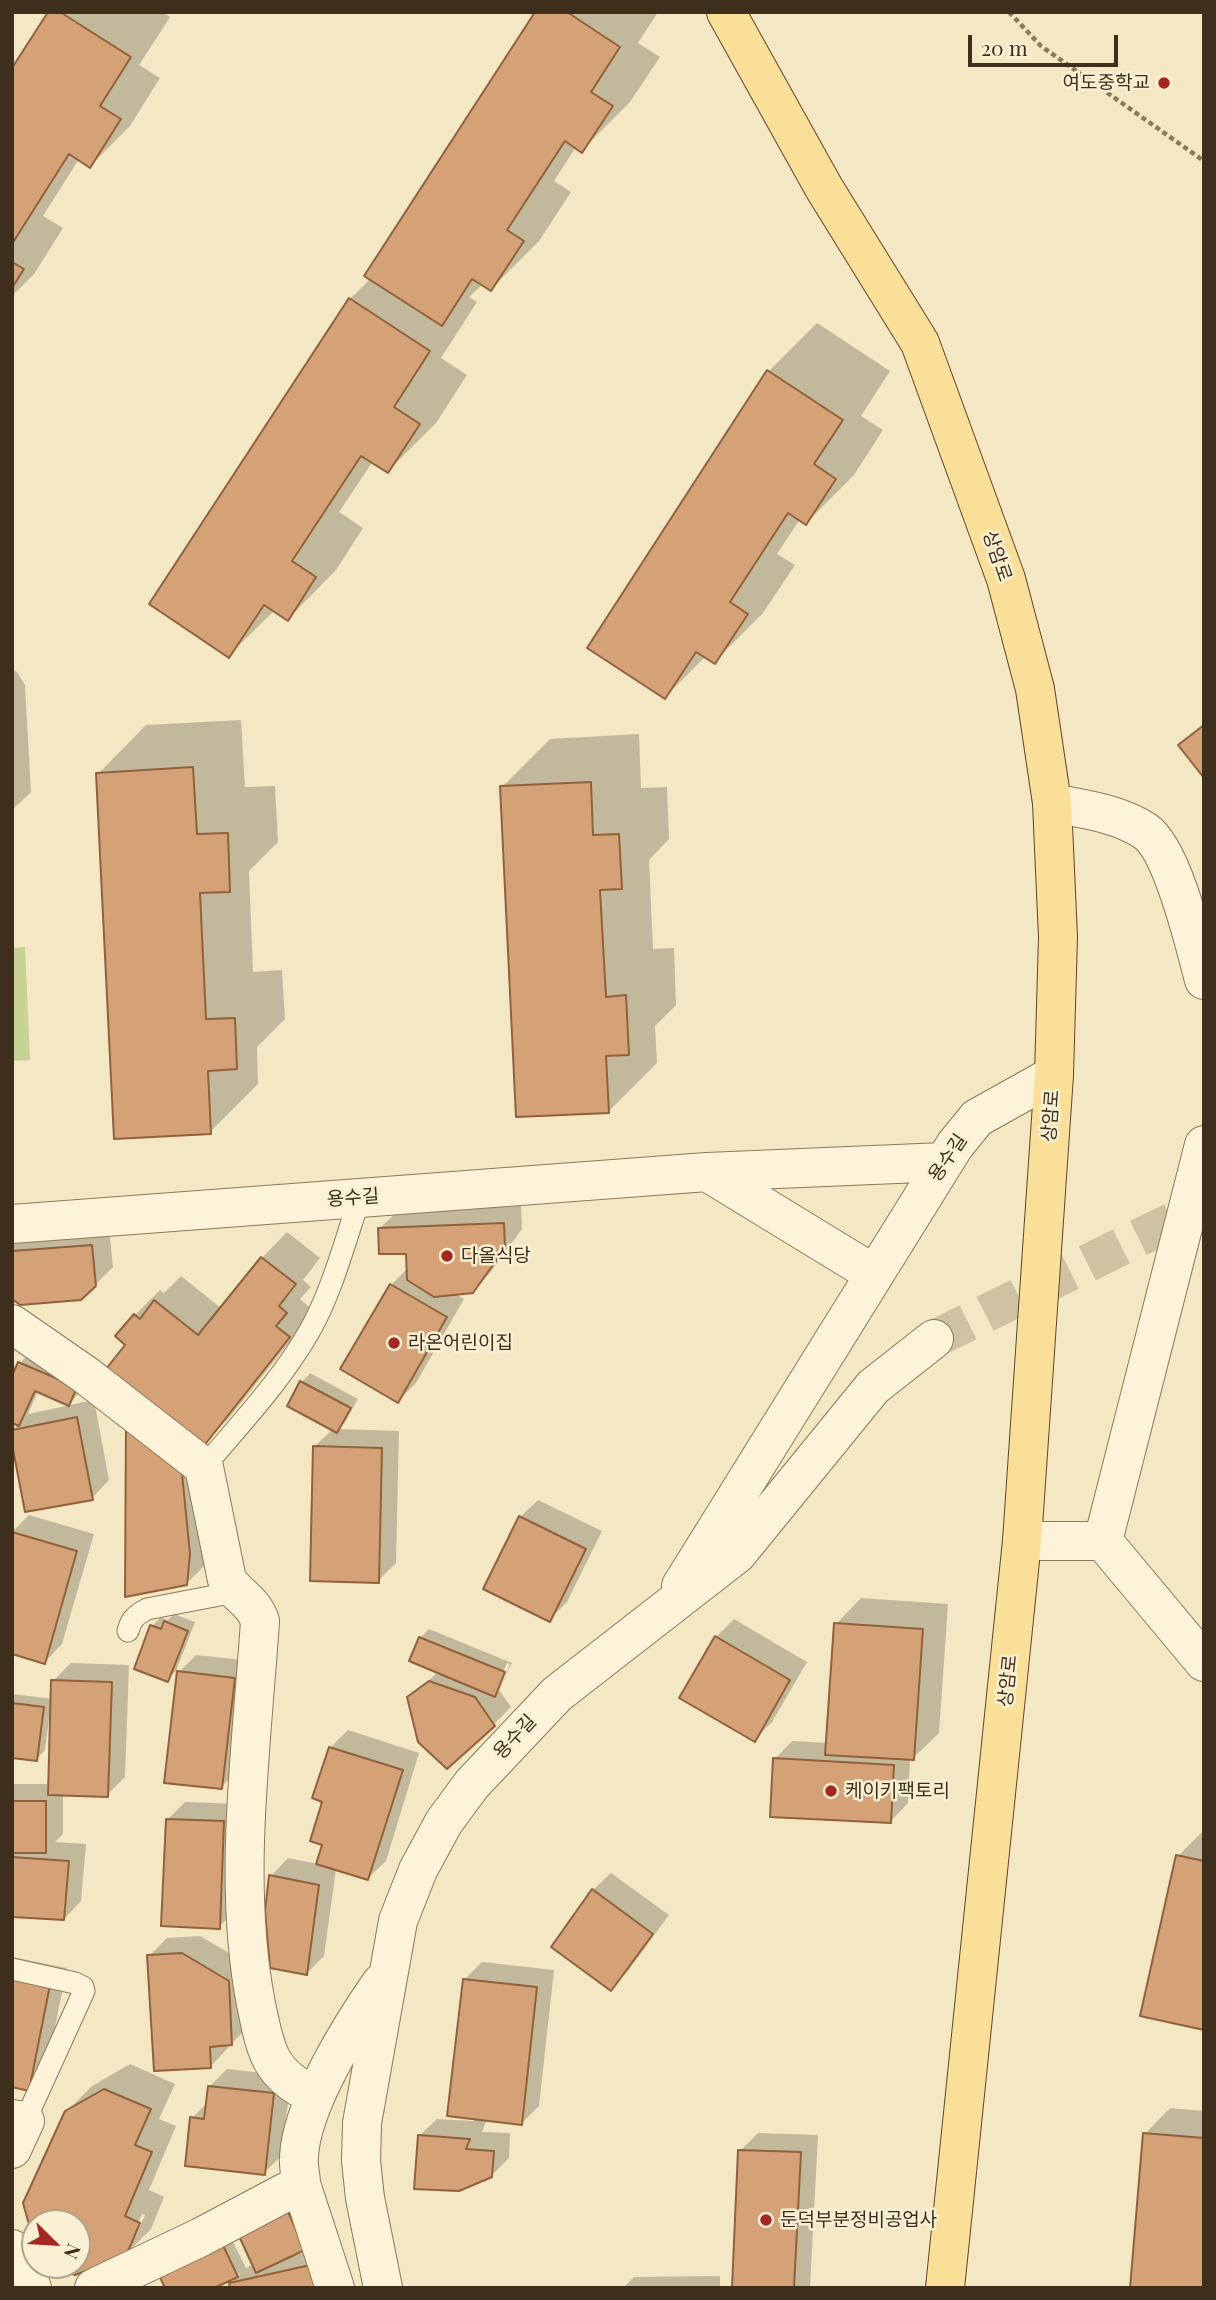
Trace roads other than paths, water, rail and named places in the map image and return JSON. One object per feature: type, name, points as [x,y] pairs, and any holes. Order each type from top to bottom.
[{"type":"main road","name":"상암로","points":[[726,12],[824,188],[920,343],[1006,579],[1035,689],[1052,803],[1058,937],[1054,1075],[1022,1541],[945,2288]]},
{"type":"street","points":[[1052,803],[1115,816],[1148,832],[1158,843],[1171,870],[1204,980]]},
{"type":"street","name":"용수길","points":[[383,2288],[365,2198],[361,2161],[362,2123],[398,1922],[418,1870],[444,1822],[472,1784],[557,1694],[667,1609],[944,1162],[977,1118],[1054,1075]]},
{"type":"street","points":[[1103,1541],[1204,1145]]},
{"type":"street","name":"용수길","points":[[12,1224],[707,1172],[944,1162]]},
{"type":"street","points":[[707,1172],[874,1274]]},
{"type":"street","points":[[13,1325],[87,1376],[204,1466],[227,1580],[235,1592],[256,1607],[260,1621],[245,1865],[247,1945],[253,1990],[261,2027],[272,2059],[288,2081],[315,2098]]},
{"type":"street","points":[[667,1609],[737,1554],[873,1387],[934,1339]]},
{"type":"street","points":[[825,1353],[873,1387]]},
{"type":"street","points":[[1022,1541],[1103,1541]]},
{"type":"street","points":[[1103,1541],[1204,1662]]},
{"type":"street","points":[[335,2288],[301,2184],[299,2158],[305,2123],[315,2098],[354,2022],[388,1973]]},
{"type":"street","points":[[94,2288],[201,2237],[301,2184]]},
{"type":"street","points":[[12,2249],[32,2288]]},
{"type":"lane","points":[[204,1466],[287,1367],[310,1329],[338,1263],[360,1197]]},
{"type":"lane","points":[[128,1631],[130,1621],[147,1609],[235,1592]]},
{"type":"lane","points":[[12,1969],[75,1983],[83,1987],[84,1991],[17,2129]]},
{"type":"tunnel","points":[[934,1339],[1185,1215]]},
{"type":"place","name":"여도중학교","points":[[1164,83]]},
{"type":"place","name":"다올식당","points":[[447,1256]]},
{"type":"place","name":"라온어린이집","points":[[394,1343]]},
{"type":"place","name":"케이키팩토리","points":[[831,1791]]},
{"type":"place","name":"둔덕부분정비공업사","points":[[766,2220]]}]
